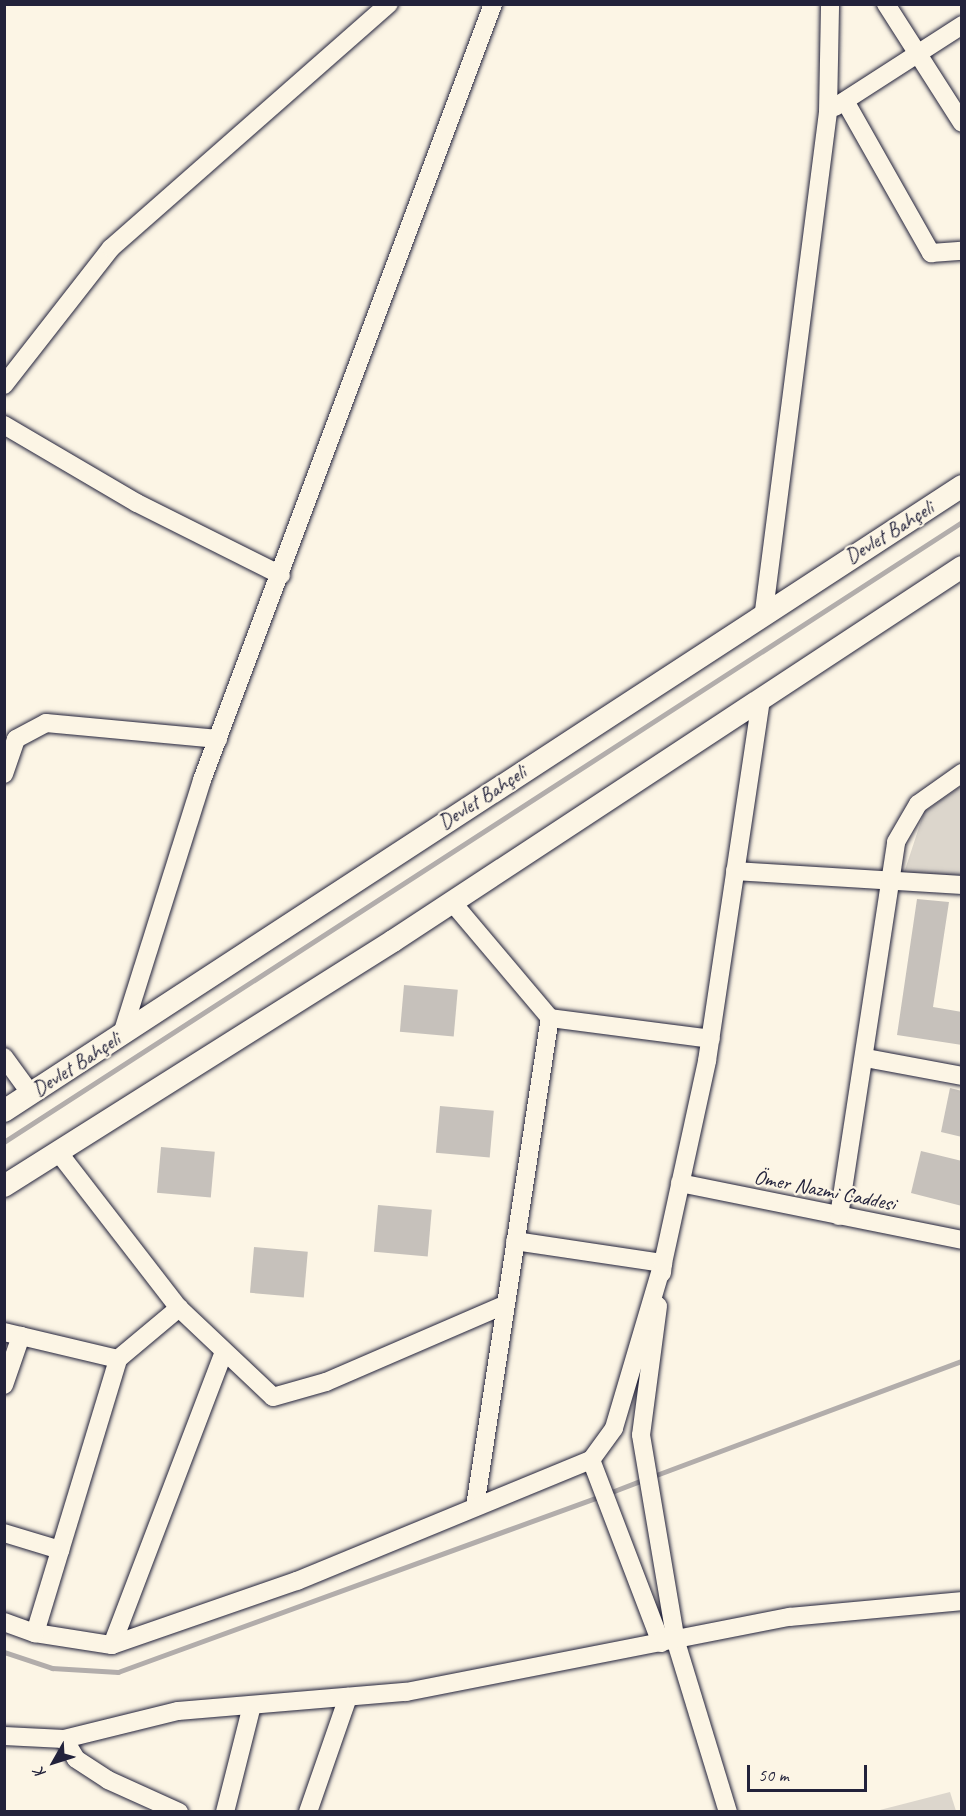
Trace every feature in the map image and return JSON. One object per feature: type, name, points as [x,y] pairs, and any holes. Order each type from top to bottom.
[{"type":"street","points":[[4,385],[111,248],[389,4]]},
{"type":"street","points":[[122,1034],[218,739],[493,4]]},
{"type":"street","points":[[764,611],[828,111],[830,4]]},
{"type":"street","points":[[886,4],[962,123]]},
{"type":"street","points":[[828,111],[962,25]]},
{"type":"street","points":[[845,100],[931,253],[962,251]]},
{"type":"street","points":[[4,425],[136,503],[281,574]]},
{"type":"street","name":"Devlet Bahçeli","points":[[4,1111],[764,611],[962,486]]},
{"type":"street","points":[[4,1186],[452,902],[962,567]]},
{"type":"street","points":[[4,1622],[35,1633],[112,1645],[297,1581],[591,1460],[614,1428],[663,1263],[711,1039],[761,699]]},
{"type":"street","points":[[4,774],[16,739],[46,723],[218,739]]},
{"type":"street","points":[[839,1216],[866,1058],[896,842],[918,804],[962,773]]},
{"type":"street","points":[[735,871],[962,885]]},
{"type":"street","points":[[452,902],[550,1018],[711,1039]]},
{"type":"street","points":[[475,1507],[550,1018]]},
{"type":"street","points":[[4,1057],[31,1094]]},
{"type":"street","points":[[866,1058],[962,1076]]},
{"type":"street","points":[[59,1153],[179,1308],[273,1397],[326,1382],[506,1304]]},
{"type":"street","name":"Ömer Nazmi Caddesi","points":[[680,1183],[962,1240]]},
{"type":"street","points":[[515,1241],[663,1263]]},
{"type":"street","points":[[663,1263],[641,1435],[668,1643]]},
{"type":"street","points":[[35,1633],[118,1359],[179,1308]]},
{"type":"street","points":[[4,1385],[13,1334],[118,1359]]},
{"type":"street","points":[[112,1645],[224,1352]]},
{"type":"street","points":[[591,1460],[668,1643],[728,1812]]},
{"type":"street","points":[[4,1533],[60,1550]]},
{"type":"street","points":[[4,1737],[64,1739],[178,1711],[406,1692],[668,1643],[790,1617],[962,1601]]},
{"type":"street","points":[[308,1812],[348,1697]]},
{"type":"street","points":[[225,1812],[252,1705]]},
{"type":"street","points":[[64,1739],[76,1759],[108,1780],[179,1812]]},
{"type":"shaded area","points":[[961,786],[961,877],[904,873],[924,812]]},
{"type":"shaded area","points":[[950,1792],[956,1811],[876,1811]]},
{"type":"building","points":[[917,899],[949,902],[933,1007],[962,1012],[962,1045],[897,1035]]},
{"type":"building","points":[[404,985],[458,990],[454,1037],[400,1032]]},
{"type":"building","points":[[950,1088],[962,1091],[962,1137],[941,1132]]},
{"type":"building","points":[[440,1106],[494,1111],[490,1158],[436,1153]]},
{"type":"building","points":[[161,1147],[215,1152],[211,1198],[157,1193]]},
{"type":"building","points":[[921,1151],[962,1161],[962,1206],[911,1193]]},
{"type":"building","points":[[378,1205],[432,1210],[428,1257],[374,1252]]},
{"type":"building","points":[[254,1247],[308,1252],[304,1298],[250,1293]]},
{"type":"waterway","points":[[4,1142],[962,522]]},
{"type":"waterway","points":[[651,1477],[962,1361]]},
{"type":"waterway","points":[[609,1493],[643,1480]]},
{"type":"waterway","points":[[4,1652],[52,1668],[118,1672],[601,1496]]}]
